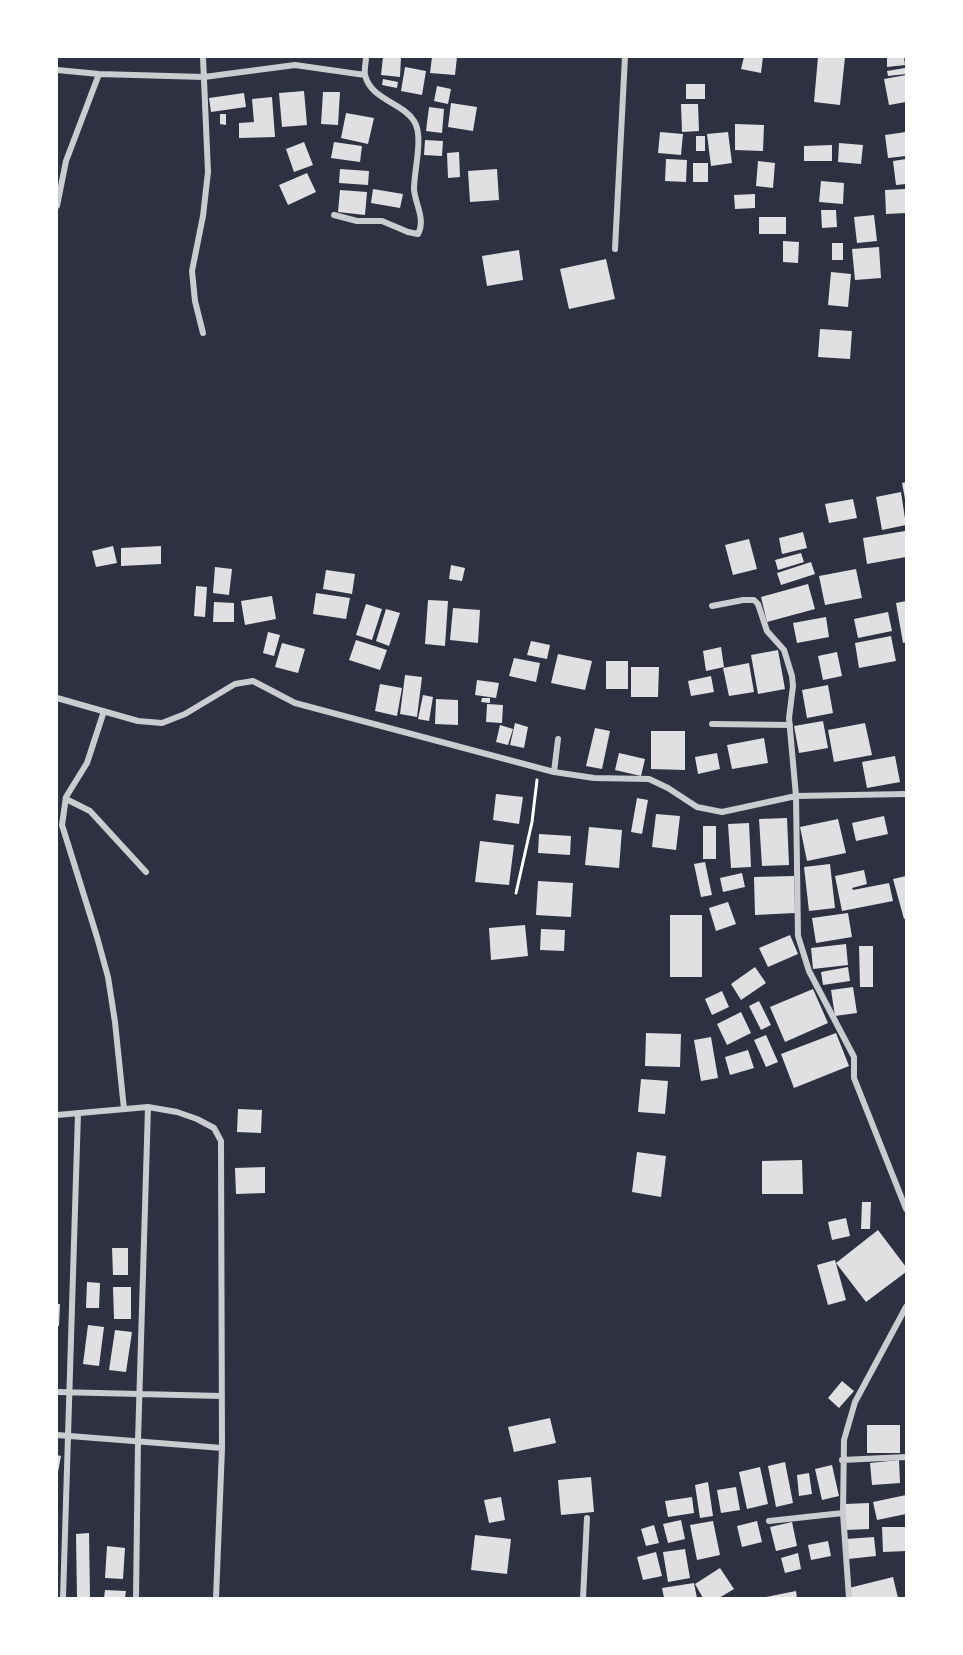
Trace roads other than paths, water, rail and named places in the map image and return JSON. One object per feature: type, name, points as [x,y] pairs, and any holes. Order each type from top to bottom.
[{"type":"street","points":[[203,57],[208,172],[203,216],[192,271],[195,301],[203,333]]},
{"type":"street","points":[[334,215],[357,221],[382,221],[417,234],[420,228],[421,218],[414,191],[419,131],[407,112],[373,90],[365,75],[366,57]]},
{"type":"street","points":[[615,249],[625,57]]},
{"type":"street","points":[[57,70],[99,74],[204,77],[295,65],[365,75]]},
{"type":"street","points":[[57,206],[66,161],[99,74]]},
{"type":"street","points":[[712,606],[749,599],[758,604],[767,631],[784,650],[791,668],[793,686],[790,725],[796,796],[798,936],[817,989],[854,1057],[854,1078],[906,1209]]},
{"type":"street","points":[[57,698],[151,724],[162,723],[185,714],[235,684],[253,681],[295,703],[554,772],[594,778],[649,779],[697,807],[722,812],[796,796],[906,794]]},
{"type":"street","points":[[104,711],[87,764],[66,799],[62,825],[98,937],[108,977],[124,1109]]},
{"type":"street","points":[[712,724],[790,725]]},
{"type":"street","points":[[554,772],[558,739]]},
{"type":"street","points":[[66,799],[90,811],[146,872]]},
{"type":"street","points":[[136,1598],[138,1441],[148,1107]]},
{"type":"street","points":[[57,1115],[148,1107],[177,1112],[197,1119],[214,1128],[221,1141],[222,1448],[216,1598]]},
{"type":"street","points":[[63,1598],[78,1113]]},
{"type":"street","points":[[849,1598],[843,1513],[844,1440],[855,1402],[906,1307]]},
{"type":"street","points":[[57,1392],[221,1395]]},
{"type":"street","points":[[57,1435],[222,1448]]},
{"type":"street","points":[[843,1460],[906,1457]]},
{"type":"street","points":[[770,1521],[843,1513]]},
{"type":"street","points":[[583,1598],[587,1518]]}]
